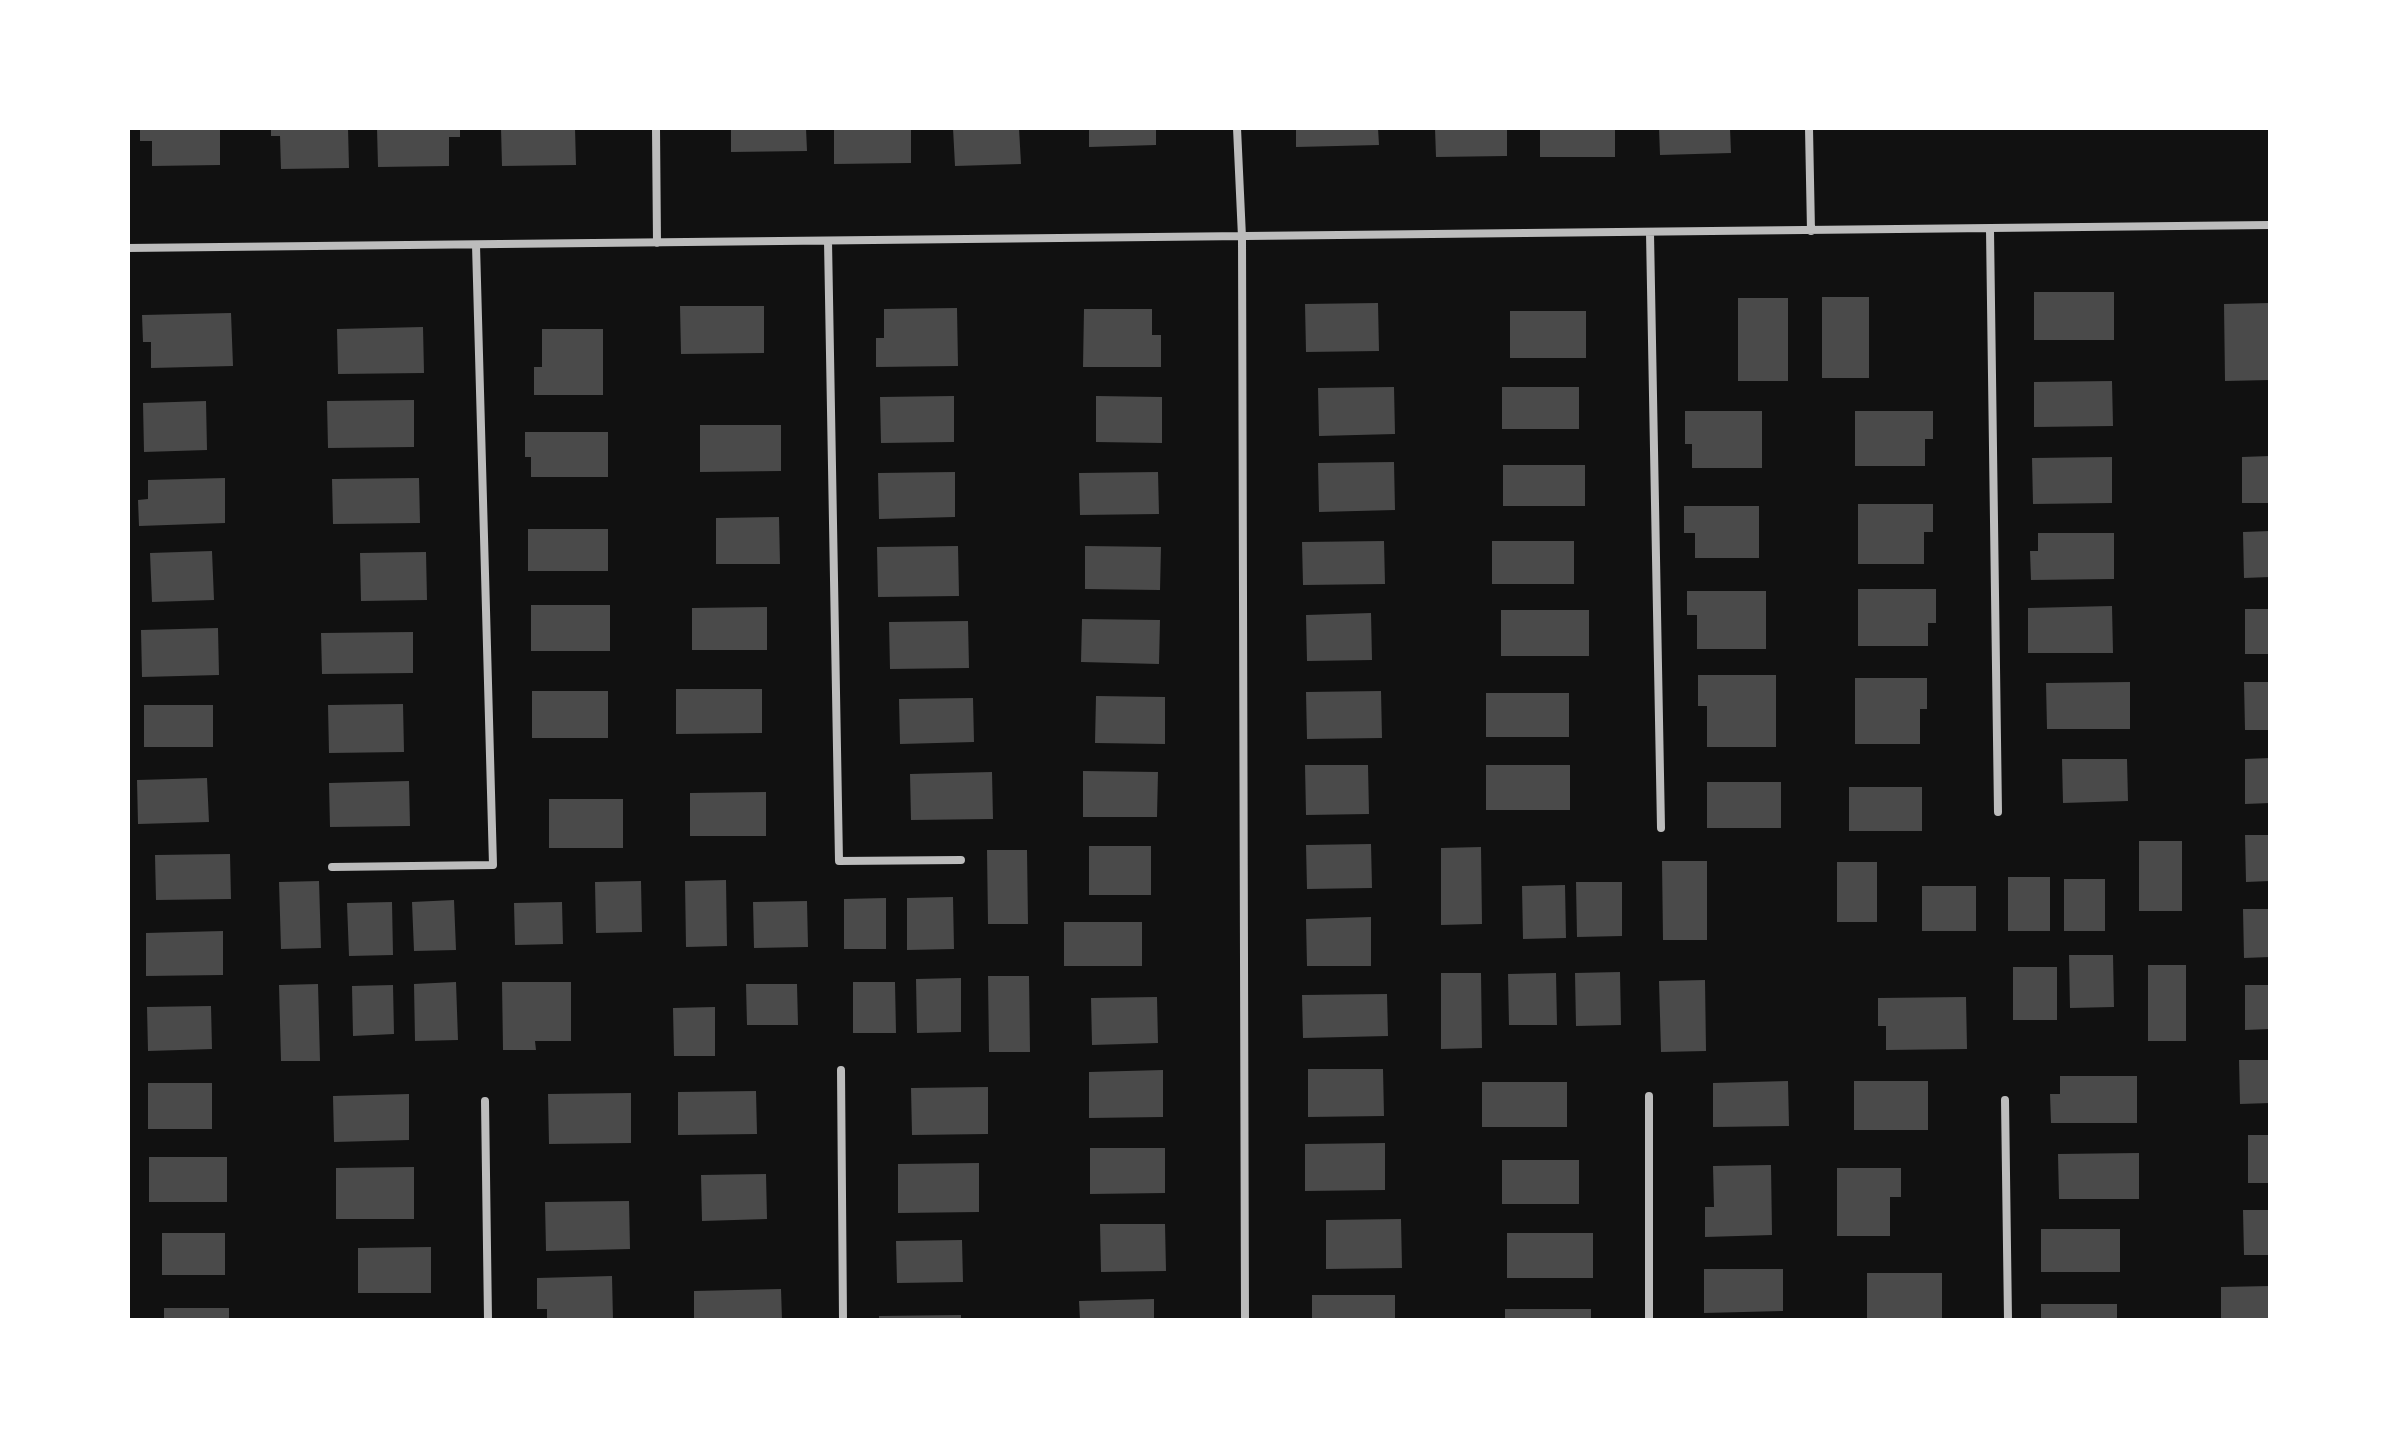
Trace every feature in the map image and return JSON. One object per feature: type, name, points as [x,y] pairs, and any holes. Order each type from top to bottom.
[{"type":"street","points":[[656,128],[657,243]]},
{"type":"street","points":[[1237,128],[1242,237],[1245,1320]]},
{"type":"street","points":[[1809,128],[1811,231]]},
{"type":"street","points":[[128,248],[2270,225]]},
{"type":"street","points":[[1990,230],[1998,812]]},
{"type":"street","points":[[1650,233],[1661,828]]},
{"type":"street","points":[[828,241],[839,861],[961,860]]},
{"type":"street","points":[[332,867],[493,865],[476,245]]},
{"type":"street","points":[[841,1070],[843,1320]]},
{"type":"street","points":[[1649,1096],[1649,1320]]},
{"type":"street","points":[[2005,1100],[2008,1320]]},
{"type":"street","points":[[485,1101],[488,1320]]},
{"type":"building","points":[[140,128],[220,128],[220,165],[152,166],[152,141],[140,141]]},
{"type":"building","points":[[271,128],[348,128],[349,168],[281,169],[280,136],[271,136]]},
{"type":"building","points":[[377,128],[460,128],[460,137],[449,137],[449,166],[378,167]]},
{"type":"building","points":[[501,128],[575,128],[576,165],[502,166]]},
{"type":"building","points":[[731,128],[806,128],[807,151],[731,152]]},
{"type":"building","points":[[834,128],[911,128],[911,163],[834,164]]},
{"type":"building","points":[[953,128],[1019,128],[1021,164],[955,166]]},
{"type":"building","points":[[1089,128],[1156,128],[1156,145],[1089,147]]},
{"type":"building","points":[[1296,128],[1378,128],[1379,145],[1296,147]]},
{"type":"building","points":[[1435,128],[1507,128],[1507,156],[1436,157]]},
{"type":"building","points":[[1540,128],[1615,128],[1615,157],[1540,157]]},
{"type":"building","points":[[1659,128],[1730,128],[1731,153],[1660,155]]},
{"type":"building","points":[[2034,292],[2114,292],[2114,340],[2034,340]]},
{"type":"building","points":[[1822,297],[1869,297],[1869,378],[1822,378]]},
{"type":"building","points":[[1738,298],[1788,298],[1788,381],[1738,381]]},
{"type":"building","points":[[1378,303],[1379,351],[1306,352],[1305,304]]},
{"type":"building","points":[[2270,303],[2270,380],[2225,381],[2224,304]]},
{"type":"building","points":[[680,306],[764,306],[764,353],[681,354]]},
{"type":"building","points":[[957,308],[958,366],[876,367],[876,338],[884,338],[884,309]]},
{"type":"building","points":[[1084,309],[1152,309],[1152,335],[1161,335],[1161,367],[1083,367]]},
{"type":"building","points":[[1510,311],[1586,311],[1586,358],[1510,358]]},
{"type":"building","points":[[231,313],[233,366],[151,368],[151,342],[143,342],[142,315]]},
{"type":"building","points":[[423,327],[424,373],[338,374],[337,329]]},
{"type":"building","points":[[542,329],[603,329],[603,395],[534,395],[534,367],[542,367]]},
{"type":"building","points":[[2112,381],[2113,426],[2034,427],[2034,382]]},
{"type":"building","points":[[1394,387],[1395,434],[1319,436],[1318,388]]},
{"type":"building","points":[[1502,387],[1579,387],[1579,429],[1502,429]]},
{"type":"building","points":[[954,396],[954,442],[881,443],[880,397]]},
{"type":"building","points":[[1096,396],[1162,397],[1162,443],[1096,442]]},
{"type":"building","points":[[414,400],[414,447],[328,448],[327,401]]},
{"type":"building","points":[[206,401],[207,450],[144,452],[143,403]]},
{"type":"building","points":[[1685,411],[1762,411],[1762,468],[1692,468],[1692,444],[1685,444]]},
{"type":"building","points":[[1855,411],[1933,411],[1933,439],[1925,439],[1925,466],[1855,466]]},
{"type":"building","points":[[700,425],[781,425],[781,471],[700,472]]},
{"type":"building","points":[[525,432],[608,432],[608,477],[531,477],[531,457],[525,457]]},
{"type":"building","points":[[2270,456],[2270,503],[2242,503],[2242,457]]},
{"type":"building","points":[[2112,457],[2112,503],[2033,504],[2032,458]]},
{"type":"building","points":[[1394,462],[1395,510],[1319,512],[1318,463]]},
{"type":"building","points":[[1503,465],[1585,465],[1585,506],[1503,506]]},
{"type":"building","points":[[955,472],[955,517],[879,519],[878,473]]},
{"type":"building","points":[[1158,472],[1159,514],[1080,515],[1079,473]]},
{"type":"building","points":[[225,478],[225,523],[139,526],[138,500],[148,499],[148,480]]},
{"type":"building","points":[[419,478],[420,523],[333,524],[332,479]]},
{"type":"building","points":[[1858,504],[1933,504],[1933,532],[1924,532],[1924,564],[1858,564]]},
{"type":"building","points":[[1684,506],[1759,506],[1759,558],[1695,558],[1695,533],[1684,533]]},
{"type":"building","points":[[779,517],[780,564],[716,564],[716,518]]},
{"type":"building","points":[[528,529],[608,529],[608,571],[528,571]]},
{"type":"building","points":[[2270,531],[2270,577],[2244,578],[2243,532]]},
{"type":"building","points":[[2038,533],[2114,533],[2114,579],[2031,580],[2030,551],[2038,551]]},
{"type":"building","points":[[1384,541],[1385,584],[1303,585],[1302,542]]},
{"type":"building","points":[[1492,541],[1574,541],[1574,584],[1492,584]]},
{"type":"building","points":[[958,546],[959,596],[878,597],[877,547]]},
{"type":"building","points":[[1085,546],[1161,547],[1160,590],[1085,589]]},
{"type":"building","points":[[212,551],[214,600],[152,602],[150,553]]},
{"type":"building","points":[[426,552],[427,600],[361,601],[360,553]]},
{"type":"building","points":[[1858,589],[1936,589],[1936,623],[1928,623],[1928,646],[1858,646]]},
{"type":"building","points":[[1687,591],[1766,591],[1766,649],[1697,649],[1697,615],[1687,615]]},
{"type":"building","points":[[531,605],[610,605],[610,651],[531,651]]},
{"type":"building","points":[[2112,606],[2113,653],[2028,653],[2028,608]]},
{"type":"building","points":[[767,607],[767,650],[692,650],[692,608]]},
{"type":"building","points":[[2245,609],[2270,609],[2270,654],[2245,654]]},
{"type":"building","points":[[1501,610],[1589,610],[1589,656],[1501,656]]},
{"type":"building","points":[[1371,613],[1372,660],[1307,661],[1306,615]]},
{"type":"building","points":[[1082,619],[1160,620],[1159,664],[1081,662]]},
{"type":"building","points":[[968,621],[969,668],[890,669],[889,622]]},
{"type":"building","points":[[218,628],[219,675],[142,677],[141,630]]},
{"type":"building","points":[[413,632],[413,673],[322,674],[321,633]]},
{"type":"building","points":[[1698,675],[1776,675],[1776,747],[1707,747],[1707,706],[1698,706]]},
{"type":"building","points":[[1855,678],[1927,678],[1927,709],[1920,709],[1920,744],[1855,744]]},
{"type":"building","points":[[2130,682],[2130,729],[2047,729],[2046,683]]},
{"type":"building","points":[[2244,682],[2270,682],[2270,730],[2245,730]]},
{"type":"building","points":[[676,689],[762,689],[762,733],[676,734]]},
{"type":"building","points":[[532,691],[608,691],[608,738],[532,738]]},
{"type":"building","points":[[1381,691],[1382,738],[1307,739],[1306,692]]},
{"type":"building","points":[[1486,693],[1569,693],[1569,737],[1486,737]]},
{"type":"building","points":[[1096,696],[1165,697],[1165,744],[1095,743]]},
{"type":"building","points":[[973,698],[974,742],[900,744],[899,699]]},
{"type":"building","points":[[403,704],[404,752],[329,753],[328,705]]},
{"type":"building","points":[[144,705],[213,705],[213,747],[144,747]]},
{"type":"building","points":[[2270,758],[2270,803],[2245,804],[2245,759]]},
{"type":"building","points":[[2062,759],[2127,759],[2128,801],[2063,803]]},
{"type":"building","points":[[1305,765],[1368,765],[1369,814],[1306,815]]},
{"type":"building","points":[[1486,765],[1570,765],[1570,810],[1486,810]]},
{"type":"building","points":[[1083,771],[1158,772],[1157,817],[1083,817]]},
{"type":"building","points":[[992,772],[993,819],[911,820],[910,774]]},
{"type":"building","points":[[207,778],[209,822],[138,824],[137,780]]},
{"type":"building","points":[[409,781],[410,826],[330,827],[329,783]]},
{"type":"building","points":[[1707,782],[1781,782],[1781,828],[1707,828]]},
{"type":"building","points":[[1849,787],[1922,787],[1922,831],[1849,831]]},
{"type":"building","points":[[766,792],[766,836],[690,836],[690,793]]},
{"type":"building","points":[[549,799],[623,799],[623,848],[549,848]]},
{"type":"building","points":[[2245,835],[2270,835],[2270,881],[2246,882]]},
{"type":"building","points":[[2139,841],[2182,841],[2182,911],[2139,911]]},
{"type":"building","points":[[1371,844],[1372,888],[1307,889],[1306,845]]},
{"type":"building","points":[[1089,846],[1151,846],[1151,895],[1089,895]]},
{"type":"building","points":[[1481,847],[1482,924],[1441,925],[1441,848]]},
{"type":"building","points":[[987,850],[1027,850],[1028,924],[988,924]]},
{"type":"building","points":[[230,854],[231,899],[156,900],[155,855]]},
{"type":"building","points":[[1662,861],[1707,861],[1707,940],[1663,940]]},
{"type":"building","points":[[1837,862],[1877,862],[1877,922],[1837,922]]},
{"type":"building","points":[[2008,877],[2050,877],[2050,931],[2008,931]]},
{"type":"building","points":[[2064,879],[2105,879],[2105,931],[2064,931]]},
{"type":"building","points":[[726,880],[727,946],[686,947],[685,881]]},
{"type":"building","points":[[319,881],[321,948],[281,949],[279,882]]},
{"type":"building","points":[[641,881],[642,932],[596,933],[595,882]]},
{"type":"building","points":[[1576,882],[1622,882],[1622,936],[1577,937]]},
{"type":"building","points":[[1565,885],[1566,938],[1523,939],[1522,886]]},
{"type":"building","points":[[1922,886],[1976,886],[1976,931],[1922,931]]},
{"type":"building","points":[[953,897],[954,949],[907,950],[907,898]]},
{"type":"building","points":[[886,898],[886,949],[844,949],[844,899]]},
{"type":"building","points":[[454,900],[456,950],[414,951],[412,902]]},
{"type":"building","points":[[807,901],[808,947],[754,948],[753,902]]},
{"type":"building","points":[[392,902],[393,955],[349,956],[347,903]]},
{"type":"building","points":[[562,902],[563,944],[515,945],[514,903]]},
{"type":"building","points":[[2243,909],[2270,909],[2270,957],[2244,958]]},
{"type":"building","points":[[1371,917],[1371,966],[1307,966],[1306,919]]},
{"type":"building","points":[[1064,922],[1142,922],[1142,966],[1064,966]]},
{"type":"building","points":[[223,931],[223,975],[146,976],[146,933]]},
{"type":"building","points":[[2069,955],[2113,955],[2114,1007],[2070,1008]]},
{"type":"building","points":[[2148,965],[2186,965],[2186,1041],[2148,1041]]},
{"type":"building","points":[[2013,967],[2057,967],[2057,1020],[2013,1020]]},
{"type":"building","points":[[1620,972],[1621,1025],[1576,1026],[1575,973]]},
{"type":"building","points":[[1441,973],[1481,973],[1482,1048],[1441,1049]]},
{"type":"building","points":[[1556,973],[1557,1025],[1509,1025],[1508,974]]},
{"type":"building","points":[[988,976],[1029,976],[1030,1052],[989,1052]]},
{"type":"building","points":[[961,978],[961,1032],[917,1033],[916,979]]},
{"type":"building","points":[[1705,980],[1706,1051],[1661,1052],[1659,981]]},
{"type":"building","points":[[456,982],[458,1040],[415,1041],[414,984]]},
{"type":"building","points":[[502,982],[571,982],[571,1041],[535,1041],[536,1050],[503,1050]]},
{"type":"building","points":[[853,982],[895,982],[896,1033],[853,1033]]},
{"type":"building","points":[[318,984],[320,1061],[281,1061],[279,985]]},
{"type":"building","points":[[746,984],[797,984],[798,1025],[747,1025]]},
{"type":"building","points":[[393,985],[394,1034],[353,1036],[352,986]]},
{"type":"building","points":[[2245,985],[2270,985],[2270,1029],[2245,1030]]},
{"type":"building","points":[[1387,994],[1388,1036],[1303,1038],[1302,995]]},
{"type":"building","points":[[1157,997],[1158,1043],[1092,1045],[1091,998]]},
{"type":"building","points":[[1966,997],[1967,1049],[1886,1050],[1886,1026],[1878,1026],[1878,998]]},
{"type":"building","points":[[211,1006],[212,1049],[148,1051],[147,1007]]},
{"type":"building","points":[[715,1007],[715,1056],[674,1056],[673,1008]]},
{"type":"building","points":[[2239,1060],[2270,1060],[2270,1103],[2240,1104]]},
{"type":"building","points":[[1308,1069],[1383,1069],[1384,1116],[1308,1117]]},
{"type":"building","points":[[1163,1070],[1163,1117],[1089,1118],[1089,1072]]},
{"type":"building","points":[[2060,1076],[2137,1076],[2137,1123],[2051,1123],[2050,1094],[2060,1094]]},
{"type":"building","points":[[1788,1081],[1789,1126],[1713,1127],[1713,1083]]},
{"type":"building","points":[[1854,1081],[1928,1081],[1928,1130],[1854,1130]]},
{"type":"building","points":[[1482,1082],[1567,1082],[1567,1127],[1482,1127]]},
{"type":"building","points":[[148,1083],[212,1083],[212,1129],[148,1129]]},
{"type":"building","points":[[988,1087],[988,1134],[912,1135],[911,1088]]},
{"type":"building","points":[[756,1091],[757,1134],[678,1135],[678,1092]]},
{"type":"building","points":[[631,1093],[631,1143],[549,1144],[548,1094]]},
{"type":"building","points":[[409,1094],[409,1140],[334,1142],[333,1096]]},
{"type":"building","points":[[2248,1135],[2270,1135],[2270,1183],[2248,1183]]},
{"type":"building","points":[[1385,1143],[1385,1190],[1305,1191],[1305,1144]]},
{"type":"building","points":[[1090,1148],[1165,1148],[1165,1193],[1090,1194]]},
{"type":"building","points":[[2139,1153],[2139,1199],[2059,1199],[2058,1154]]},
{"type":"building","points":[[149,1157],[227,1157],[227,1202],[149,1202]]},
{"type":"building","points":[[1502,1160],[1579,1160],[1579,1204],[1502,1204]]},
{"type":"building","points":[[979,1163],[979,1212],[898,1213],[898,1164]]},
{"type":"building","points":[[1771,1165],[1772,1235],[1705,1237],[1705,1207],[1714,1207],[1713,1166]]},
{"type":"building","points":[[414,1167],[414,1219],[336,1219],[336,1168]]},
{"type":"building","points":[[1837,1168],[1901,1168],[1901,1197],[1890,1197],[1890,1236],[1837,1236]]},
{"type":"building","points":[[766,1174],[767,1219],[702,1221],[701,1175]]},
{"type":"building","points":[[629,1201],[630,1249],[546,1251],[545,1202]]},
{"type":"building","points":[[2243,1210],[2270,1210],[2270,1255],[2244,1255]]},
{"type":"building","points":[[1401,1219],[1402,1268],[1326,1269],[1326,1220]]},
{"type":"building","points":[[1100,1224],[1165,1224],[1166,1271],[1101,1272]]},
{"type":"building","points":[[2041,1229],[2120,1229],[2120,1272],[2041,1272]]},
{"type":"building","points":[[162,1233],[225,1233],[225,1275],[162,1275]]},
{"type":"building","points":[[1507,1233],[1593,1233],[1593,1278],[1507,1278]]},
{"type":"building","points":[[962,1240],[963,1282],[897,1283],[896,1241]]},
{"type":"building","points":[[431,1247],[431,1293],[358,1293],[358,1248]]},
{"type":"building","points":[[1704,1269],[1783,1269],[1783,1311],[1704,1313]]},
{"type":"building","points":[[1867,1273],[1942,1273],[1942,1318],[1867,1318]]},
{"type":"building","points":[[612,1276],[613,1320],[547,1320],[547,1309],[537,1309],[537,1278]]},
{"type":"building","points":[[2270,1286],[2270,1320],[2221,1320],[2221,1287]]},
{"type":"building","points":[[781,1289],[782,1320],[694,1320],[694,1291]]},
{"type":"building","points":[[1312,1295],[1395,1295],[1395,1320],[1312,1320]]},
{"type":"building","points":[[1154,1299],[1154,1320],[1080,1320],[1079,1301]]},
{"type":"building","points":[[2041,1304],[2117,1304],[2117,1320],[2041,1320]]},
{"type":"building","points":[[164,1308],[229,1308],[229,1320],[164,1320]]},
{"type":"building","points":[[1505,1309],[1591,1309],[1591,1320],[1505,1320]]},
{"type":"building","points":[[961,1315],[961,1320],[879,1320],[879,1316]]}]
